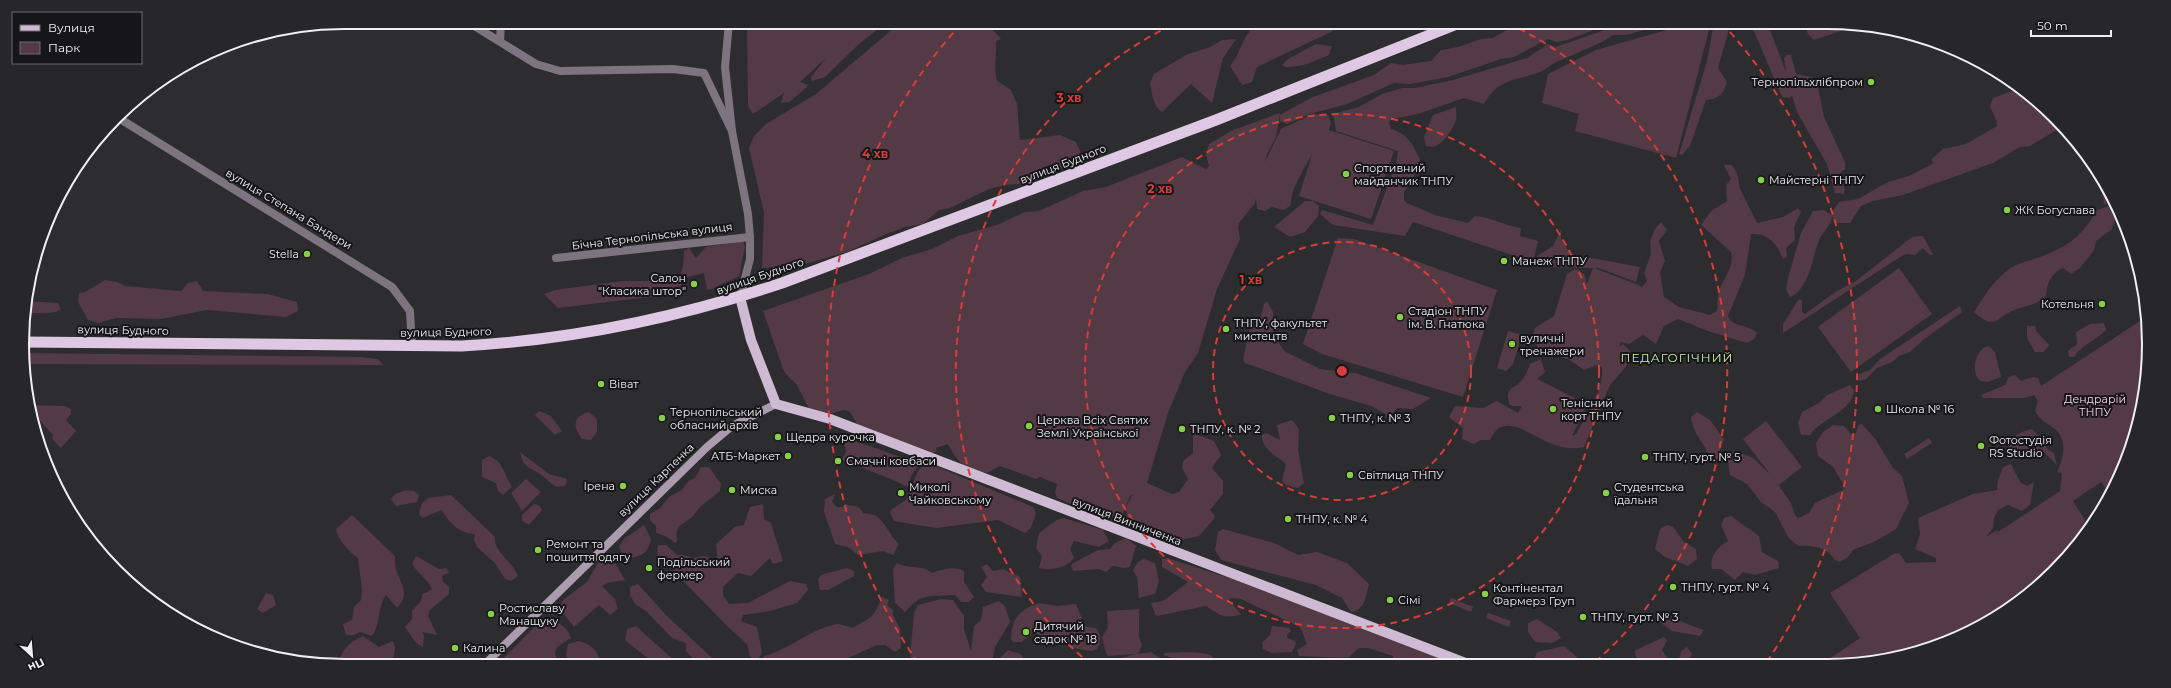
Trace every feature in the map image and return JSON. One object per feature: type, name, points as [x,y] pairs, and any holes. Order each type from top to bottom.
[{"type":"highway","name":"вулиця Будного","points":[[29,342],[412,346],[511,343],[583,334],[648,322],[740,297],[1022,194],[1216,120],[1444,29]]},
{"type":"main road","points":[[740,297],[751,340],[776,404]]},
{"type":"main road","name":"вулиця Винниченка","points":[[776,404],[830,419],[1455,659]]},
{"type":"main road","name":"вулиця Карпенка","points":[[489,659],[707,447],[732,426],[776,404]]},
{"type":"street","points":[[480,29],[536,64],[560,71],[673,69],[704,73],[732,131]]},
{"type":"street","points":[[500,41],[501,29]]},
{"type":"street","points":[[728,29],[725,67],[732,131],[748,214],[750,237],[750,259],[740,297]]},
{"type":"street","name":"вулиця Степана Бандери","points":[[122,120],[392,287],[410,310],[412,346]]},
{"type":"street","name":"Бічна Тернопільська вулиця","points":[[556,258],[750,237]]},
{"type":"green space","points":[[747,29],[878,29],[859,44],[825,77],[812,81],[811,77],[826,58],[800,82],[808,85],[789,102],[781,103],[784,93],[753,114],[748,106]]},
{"type":"green space","points":[[893,29],[992,29],[1001,39],[996,41],[995,66],[997,81],[1011,90],[1017,104],[1020,140],[1060,135],[1076,142],[1084,160],[1029,183],[1006,185],[989,189],[950,208],[939,210],[923,224],[905,227],[886,234],[847,252],[801,265],[762,268],[764,213],[749,148],[754,136],[766,124],[816,94]]},
{"type":"green space","points":[[1252,29],[1335,29],[1257,67],[1252,82],[1242,85],[1230,66]]},
{"type":"green space","points":[[1508,29],[1596,29],[1567,40],[1557,42],[1548,39],[1514,57],[1501,59],[1448,77],[1410,84],[1394,83],[1347,104],[1310,114],[1287,124],[1280,121],[1280,115],[1313,97],[1374,75],[1391,63],[1403,65],[1431,61],[1441,50],[1458,47],[1481,39],[1493,38]]},
{"type":"green space","points":[[1608,29],[1648,29],[1626,35],[1613,35],[1602,42],[1552,64],[1544,70],[1499,86],[1491,93],[1484,104],[1464,98],[1418,114],[1392,119],[1389,122],[1391,129],[1406,137],[1420,159],[1413,179],[1404,192],[1404,200],[1407,203],[1435,215],[1468,223],[1475,216],[1521,228],[1520,236],[1538,241],[1533,262],[1413,222],[1405,236],[1333,225],[1320,214],[1322,210],[1373,225],[1396,164],[1398,151],[1336,131],[1333,114],[1359,107],[1382,94],[1402,88],[1415,88],[1453,80],[1527,58],[1548,44],[1556,47]]},
{"type":"green space","points":[[1670,29],[1709,29],[1676,158],[1575,131],[1579,114],[1542,103],[1548,74],[1596,50]]},
{"type":"green space","points":[[1713,29],[1729,29],[1718,68],[1727,82],[1720,95],[1706,100],[1690,146],[1682,155],[1679,154],[1707,61]]},
{"type":"green space","points":[[1753,29],[1770,29],[1786,72],[1784,58],[1787,55],[1791,55],[1796,74],[1811,77],[1817,82],[1824,117],[1845,162],[1845,169],[1839,174],[1845,189],[1844,194],[1835,193],[1827,164],[1797,112],[1792,95],[1790,98],[1782,97]]},
{"type":"green space","points":[[1806,29],[1844,30],[1814,40],[1808,34]]},
{"type":"green space","points":[[1236,39],[1223,58],[1212,103],[1191,84],[1162,112],[1159,110],[1153,99],[1150,83],[1154,74],[1186,55],[1210,47],[1222,40]]},
{"type":"green space","points":[[1316,44],[1332,46],[1329,55],[1302,65],[1285,67],[1282,65],[1288,59]]},
{"type":"green space","points":[[2014,90],[2035,107],[2058,129],[2030,146],[2020,147],[1993,163],[1903,195],[1873,201],[1861,206],[1850,223],[1836,223],[1832,216],[1829,225],[1817,245],[1806,280],[1797,293],[1790,297],[1786,290],[1788,278],[1801,233],[1813,211],[1824,210],[1832,215],[1839,202],[1858,199],[1888,182],[1909,176],[1934,163],[1931,160],[1943,149],[1966,144],[1997,126],[1997,122],[1990,106],[1993,98]]},
{"type":"green space","points":[[1456,107],[1456,120],[1445,139],[1436,146],[1426,146],[1424,137],[1433,115]]},
{"type":"green space","points":[[1280,113],[1276,137],[1267,154],[1265,162],[1281,129],[1313,114],[1328,115],[1331,123],[1329,130],[1394,151],[1371,219],[1299,196],[1312,155],[1295,186],[1291,199],[1291,205],[1284,210],[1272,207],[1265,211],[1257,209],[1256,198],[1255,203],[1239,223],[1238,227],[1240,239],[1217,289],[1198,353],[1185,372],[1168,413],[1147,483],[1172,494],[1179,492],[1188,479],[1182,468],[1183,461],[1193,453],[1193,433],[1214,441],[1221,455],[1212,468],[1223,481],[1223,494],[1210,510],[1215,516],[1214,519],[1199,536],[1171,542],[1132,527],[1128,524],[1126,507],[1133,494],[1130,496],[1122,516],[1105,516],[1097,514],[1057,498],[1055,492],[1057,484],[1040,477],[1036,479],[1000,466],[987,473],[979,471],[967,467],[959,461],[948,444],[936,448],[937,451],[932,454],[859,427],[849,411],[843,410],[830,414],[809,409],[797,385],[783,369],[763,311],[869,274],[902,258],[932,249],[958,236],[997,225],[1025,212],[1039,211],[1083,191],[1106,187],[1182,157],[1206,169],[1209,166],[1206,154],[1209,144],[1233,130]]},
{"type":"green space","points":[[1724,165],[1732,165],[1737,173],[1740,189],[1757,223],[1783,217],[1798,208],[1801,212],[1794,227],[1795,240],[1786,248],[1787,257],[1783,259],[1772,240],[1763,235],[1751,234],[1745,275],[1728,316],[1733,322],[1754,330],[1757,333],[1754,339],[1747,343],[1708,331],[1678,319],[1664,326],[1656,344],[1643,335],[1629,344],[1621,342],[1619,347],[1623,344],[1630,351],[1630,362],[1610,385],[1584,447],[1560,447],[1513,426],[1505,426],[1500,428],[1492,435],[1490,440],[1481,440],[1474,444],[1462,439],[1463,428],[1449,417],[1455,406],[1483,408],[1497,401],[1518,413],[1522,406],[1510,405],[1508,399],[1509,391],[1523,379],[1530,364],[1541,359],[1545,372],[1537,379],[1587,404],[1572,436],[1576,434],[1594,402],[1602,376],[1602,367],[1595,365],[1584,370],[1568,359],[1539,351],[1533,334],[1535,328],[1554,316],[1567,274],[1575,269],[1584,274],[1587,284],[1593,268],[1548,267],[1541,264],[1537,256],[1553,246],[1561,230],[1561,238],[1570,254],[1640,267],[1636,282],[1599,268],[1594,268],[1641,286],[1641,288],[1647,281],[1644,273],[1651,254],[1650,241],[1655,229],[1661,222],[1667,230],[1659,241],[1665,261],[1660,272],[1664,297],[1679,307],[1710,315],[1717,311],[1719,292],[1730,268],[1732,258],[1731,252],[1701,225],[1711,211],[1727,201],[1726,185],[1731,179]]},
{"type":"green space","points":[[2102,191],[2109,203],[2104,204]]},
{"type":"green space","points":[[1305,201],[1313,201],[1319,206],[1318,216],[1305,232],[1290,237],[1274,227]]},
{"type":"green space","points":[[2109,206],[2115,219],[2112,229],[2096,241],[2094,250],[2080,268],[2071,274],[2063,268],[2055,273],[2050,279],[2046,296],[2042,300],[2010,312],[1993,322],[1985,320],[1974,312],[1990,288],[2005,272],[2017,265],[2065,246],[2079,234],[2097,210]]},
{"type":"green space","points":[[1923,236],[1933,255],[1930,255],[1923,248],[1915,255],[1906,254],[1900,257],[1783,333],[1783,324],[1799,299],[1802,300],[1802,312],[1805,314],[1837,291],[1856,281],[1912,237]]},
{"type":"green space","name":"Стадіон ТНПУ ім. В. Гнатюка","points":[[1338,238],[1354,239],[1497,290],[1463,397],[1322,354],[1303,344]]},
{"type":"green space","points":[[743,241],[745,246],[739,276],[712,289],[707,290],[704,273],[681,279],[683,293],[558,308],[544,294],[555,290],[623,281],[671,281],[680,275],[683,266],[684,251],[689,248],[696,258],[706,247]]},
{"type":"green space","points":[[1899,268],[1932,314],[1851,372],[1818,327]]},
{"type":"green space","points":[[105,280],[117,282],[125,286],[181,291],[188,283],[197,281],[203,291],[267,294],[297,302],[298,311],[286,317],[207,310],[161,319],[116,318],[98,323],[88,320],[78,302],[79,293],[85,292]]},
{"type":"green space","points":[[32,301],[58,303],[61,309],[52,313],[31,314]]},
{"type":"green space","points":[[1267,301],[1273,312],[1274,335],[1284,351],[1320,369],[1355,373],[1431,398],[1413,409],[1397,408],[1391,417],[1371,406],[1330,394],[1245,363],[1243,360],[1249,331],[1259,323],[1264,304]]},
{"type":"green space","points":[[1960,306],[1962,312],[1923,340],[1910,352],[1877,368],[1866,379],[1859,381],[1857,379],[1859,374],[1870,370],[1880,359]]},
{"type":"green space","name":"Дендрарій ТНПУ","points":[[2141,320],[2141,365],[2136,405],[2131,426],[2118,465],[2107,489],[2101,482],[2073,501],[2087,522],[2077,536],[2050,567],[2035,581],[2002,606],[1966,627],[1928,642],[1888,653],[1829,659],[1860,638],[1830,593],[1895,553],[1899,553],[1906,563],[1936,562],[1936,558],[1915,549],[1920,534],[1918,518],[1973,494],[1997,490],[1998,480],[2003,467],[2011,464],[2020,482],[2027,486],[2034,482],[2030,505],[2022,511],[2008,505],[1998,510],[1994,518],[1993,528],[1986,537],[1997,530],[1998,532],[2060,491],[2062,473],[2057,472],[2063,451],[2062,440],[2060,434],[2042,420],[2035,411],[2038,401],[2034,395],[2025,398],[1983,398],[1981,395],[2005,385],[2009,377],[2015,375],[2021,381],[2033,377],[2038,378],[2041,386]]},
{"type":"green space","points":[[2104,323],[2106,330],[2081,349],[2074,357],[2069,357],[2068,351],[2077,344],[2076,332],[2090,324]]},
{"type":"green space","points":[[2027,326],[2035,326],[2037,332],[2049,345],[2044,352],[2035,352],[2027,338]]},
{"type":"green space","name":"вуличні тренажери","points":[[1508,331],[1522,335],[1513,364],[1506,371],[1497,368]]},
{"type":"green space","points":[[1988,346],[1995,352],[2001,377],[1987,382],[1980,381],[1977,377],[1975,372],[1975,361],[1980,352]]},
{"type":"green space","points":[[29,353],[361,357],[378,359],[383,365],[31,364],[30,366]]},
{"type":"green space","points":[[1850,385],[1854,391],[1852,399],[1847,405],[1821,424],[1810,435],[1801,435],[1798,423],[1802,412],[1819,403],[1827,395]]},
{"type":"green space","points":[[35,405],[65,406],[71,409],[71,414],[66,420],[76,431],[61,448],[52,439],[53,435],[38,418]]},
{"type":"green space","points":[[539,411],[551,416],[562,431],[555,435],[535,415]]},
{"type":"green space","points":[[589,412],[597,419],[597,432],[591,440],[582,439],[576,426],[579,416]]},
{"type":"green space","points":[[1697,412],[1710,420],[1724,439],[1718,456],[1710,459],[1706,448],[1692,424],[1691,417]]},
{"type":"green space","points":[[1292,420],[1299,429],[1298,450],[1304,483],[1298,488],[1286,485],[1282,481],[1286,464],[1267,448],[1262,440],[1262,435],[1266,433],[1280,440],[1277,425]]},
{"type":"green space","points":[[1766,421],[1802,467],[1779,485],[1777,483],[1791,503],[1795,515],[1798,518],[1809,513],[1815,503],[1843,490],[1845,487],[1833,467],[1818,456],[1816,443],[1822,433],[1833,425],[1844,426],[1852,435],[1856,433],[1858,425],[1862,424],[1876,440],[1893,468],[1902,476],[1909,503],[1896,529],[1876,541],[1853,550],[1848,557],[1840,562],[1835,560],[1828,552],[1819,548],[1798,546],[1788,537],[1775,512],[1761,502],[1747,484],[1730,475],[1727,455],[1735,451],[1753,458],[1770,474],[1743,439]]},
{"type":"green space","points":[[2032,429],[2044,441],[2047,449],[2054,453],[2057,465],[2042,450],[2029,456],[2007,451],[2011,442],[2016,436]]},
{"type":"green space","points":[[1929,438],[1932,443],[1907,459],[1904,454]]},
{"type":"green space","points":[[843,439],[850,439],[906,459],[921,462],[911,476],[908,487],[842,460],[846,451]]},
{"type":"green space","points":[[520,452],[549,474],[567,479],[565,486],[557,487],[540,474],[526,466]]},
{"type":"green space","points":[[489,456],[501,465],[512,487],[503,495],[498,491],[496,483],[482,477],[482,460]]},
{"type":"green space","points":[[923,465],[933,465],[1033,507],[1036,513],[1031,528],[1025,533],[998,520],[936,528],[894,521],[890,513],[891,510],[906,500],[918,471]]},
{"type":"green space","points":[[701,467],[709,467],[711,469],[721,483],[720,491],[702,505],[691,518],[679,526],[676,534],[677,541],[675,543],[667,537],[656,533],[656,526],[650,520],[650,514],[660,508],[670,496],[682,490],[688,481],[695,478]]},
{"type":"green space","points":[[526,479],[541,492],[522,511],[511,493]]},
{"type":"green space","points":[[406,490],[414,491],[419,495],[417,502],[396,506],[391,499],[395,494]]},
{"type":"green space","points":[[835,494],[832,502],[837,507],[842,507],[846,504],[857,506],[863,513],[875,515],[882,521],[899,544],[893,555],[883,551],[858,555],[848,547],[835,544],[824,512],[825,499]]},
{"type":"green space","points":[[451,495],[495,537],[497,547],[518,576],[511,581],[505,579],[495,563],[477,547],[474,540],[475,534],[470,534],[460,530],[448,519],[442,510],[422,518],[419,514],[422,503],[428,498]]},
{"type":"green space","points":[[534,504],[540,506],[542,510],[529,525],[522,521],[522,515]]},
{"type":"green space","points":[[763,504],[764,519],[771,523],[783,561],[773,564],[770,558],[751,576],[738,573],[723,587],[723,595],[729,604],[748,603],[790,581],[806,584],[808,590],[797,603],[770,611],[743,615],[741,621],[757,627],[762,652],[758,659],[753,659],[750,657],[747,644],[727,626],[657,554],[658,545],[666,545],[677,555],[684,555],[693,558],[704,556],[716,560],[716,544],[735,527],[744,525],[750,507]]},
{"type":"green space","points":[[352,515],[395,556],[396,569],[404,590],[403,598],[397,608],[386,595],[381,605],[377,626],[372,636],[360,632],[354,635],[346,635],[343,624],[352,620],[354,607],[361,600],[362,590],[358,558],[344,545],[336,529]]},
{"type":"green space","points":[[1731,516],[1759,536],[1762,552],[1778,561],[1779,568],[1755,575],[1743,572],[1735,580],[1721,569],[1712,569],[1711,564],[1715,552],[1728,541],[1721,525],[1724,518]]},
{"type":"green space","points":[[1064,518],[1103,530],[1109,541],[1099,547],[1074,541],[1070,549],[1074,558],[1071,561],[1058,568],[1039,568],[1042,556],[1036,548],[1039,533],[1057,520]]},
{"type":"green space","points":[[644,525],[651,539],[648,547],[641,555],[629,558],[621,552],[619,546],[625,538]]},
{"type":"green space","points":[[1667,525],[1673,527],[1684,542],[1696,549],[1697,559],[1688,566],[1665,557],[1655,549],[1660,529]]},
{"type":"green space","points":[[1223,529],[1274,543],[1298,555],[1317,552],[1347,563],[1369,584],[1364,602],[1356,611],[1351,612],[1342,598],[1316,585],[1221,560],[1215,550],[1218,532]]},
{"type":"green space","points":[[1126,538],[1136,546],[1130,567],[1124,568],[1113,566],[1106,572],[1098,569],[1073,571],[1071,565],[1073,563],[1098,550],[1110,549],[1115,543]]},
{"type":"green space","points":[[416,556],[439,569],[447,568],[449,573],[442,576],[443,582],[449,587],[449,594],[430,610],[428,616],[437,635],[422,632],[424,636],[423,647],[416,643],[405,627],[412,619],[412,611],[421,601],[423,593],[426,593],[432,589],[428,582],[412,564]]},
{"type":"green space","points":[[612,558],[625,580],[610,582],[602,586],[615,599],[618,609],[610,615],[599,605],[574,627],[559,608],[563,600],[587,582],[598,563]]},
{"type":"green space","points":[[1167,558],[1239,581],[1443,659],[1393,659],[1393,656],[1368,648],[1359,648],[1348,658],[1299,656],[1297,650],[1307,644],[1300,627],[1241,599],[1230,598],[1229,601],[1241,614],[1231,617],[1222,616],[1206,606],[1157,616],[1151,603],[1163,601],[1188,582],[1162,567],[1162,559]]},
{"type":"green space","points":[[1144,559],[1155,563],[1159,581],[1155,594],[1139,598],[1137,577],[1133,570],[1138,562]]},
{"type":"green space","points":[[897,563],[928,570],[932,573],[940,570],[961,569],[964,571],[964,582],[974,597],[969,602],[961,602],[955,595],[922,598],[916,601],[905,612],[895,603],[893,569]]},
{"type":"green space","points":[[987,564],[993,571],[1003,569],[1020,577],[1022,597],[986,592],[981,585],[987,577],[981,567]]},
{"type":"green space","points":[[847,568],[854,571],[854,576],[828,590],[820,590],[818,579],[821,575]]},
{"type":"green space","points":[[638,584],[666,615],[713,659],[693,659],[686,651],[686,643],[672,638],[646,611],[635,604],[630,595],[630,587]]},
{"type":"green space","points":[[266,593],[273,595],[276,605],[263,613],[257,609]]},
{"type":"green space","points":[[882,597],[889,600],[887,605],[893,610],[893,615],[900,629],[901,648],[895,652],[885,645],[877,645],[846,659],[762,659],[764,656],[782,649],[809,634],[828,626],[841,624],[853,628],[868,619],[876,609]]},
{"type":"green space","points":[[1451,598],[1473,607],[1471,612],[1449,603]]},
{"type":"green space","points":[[941,599],[953,600],[964,616],[964,629],[971,651],[974,626],[981,620],[983,607],[999,601],[1005,606],[1010,622],[995,647],[993,659],[910,659],[914,613],[918,605]]},
{"type":"green space","points":[[1039,603],[1058,606],[1076,604],[1082,619],[1071,625],[1096,628],[1100,638],[1100,643],[1097,649],[1091,651],[1074,648],[1063,641],[1052,643],[1034,632],[1021,642],[1013,642],[1011,639],[1015,620],[1021,612]]},
{"type":"green space","points":[[1139,609],[1139,637],[1142,645],[1138,654],[1151,652],[1161,659],[1118,659],[1135,654],[1108,656],[1102,637],[1108,627],[1107,611]]},
{"type":"green space","points":[[1488,613],[1511,621],[1509,627],[1486,618]]},
{"type":"green space","points":[[1669,615],[1677,620],[1704,630],[1700,636],[1672,631],[1660,622],[1661,618]]},
{"type":"green space","points":[[1537,619],[1557,632],[1561,638],[1552,643],[1535,642],[1528,632],[1528,623]]},
{"type":"green space","points":[[552,620],[558,623],[564,627],[571,638],[557,647],[555,653],[556,659],[503,659],[539,622]]},
{"type":"green space","points":[[636,626],[672,659],[649,659],[625,640],[627,629]]},
{"type":"green space","points":[[1272,626],[1289,628],[1291,631],[1287,635],[1287,638],[1295,641],[1296,644],[1292,652],[1272,653],[1263,649],[1262,643],[1270,635]]},
{"type":"green space","points":[[363,636],[379,647],[393,641],[395,647],[393,659],[340,659],[345,649],[354,640]]},
{"type":"green space","points":[[1664,637],[1667,640],[1662,650],[1668,659],[1637,659],[1634,651]]},
{"type":"green space","points":[[578,641],[587,644],[594,649],[599,659],[568,659],[566,656],[568,644]]},
{"type":"green space","points":[[1564,646],[1579,659],[1535,659],[1537,652]]},
{"type":"green space","points":[[1687,647],[1692,654],[1690,659],[1679,659],[1681,651]]},
{"type":"green space","points":[[1008,650],[1022,655],[1022,659],[999,659]]},
{"type":"green space","points":[[1165,653],[1202,653],[1211,655],[1214,659],[1176,659],[1163,655]]},
{"type":"place","name":"Тернопільхлібпром","points":[[1871,82]]},
{"type":"place","name":"Спортивний майданчик ТНПУ","points":[[1346,174]]},
{"type":"place","name":"Майстерні ТНПУ","points":[[1761,180]]},
{"type":"place","name":"ЖК Богуслава","points":[[2007,210]]},
{"type":"place","name":"Stella","points":[[307,254]]},
{"type":"place","name":"Манеж ТНПУ","points":[[1504,261]]},
{"type":"place","name":"Салон \"Класика штор\"","points":[[694,284]]},
{"type":"place","name":"Котельня","points":[[2102,304]]},
{"type":"place","name":"Стадіон ТНПУ ім. В. Гнатюка","points":[[1400,317]]},
{"type":"place","name":"ТНПУ, факультет мистецтв","points":[[1226,329]]},
{"type":"place","name":"вуличні тренажери","points":[[1512,344]]},
{"type":"place","name":"Віват","points":[[601,384]]},
{"type":"place","name":"Тенісний корт ТНПУ","points":[[1553,409]]},
{"type":"place","name":"Школа № 16","points":[[1878,409]]},
{"type":"place","name":"Тернопільський обласний архів","points":[[662,418]]},
{"type":"place","name":"ТНПУ, к. № 3","points":[[1332,418]]},
{"type":"place","name":"Церква Всіх Святих Землі Української","points":[[1029,426]]},
{"type":"place","name":"ТНПУ, к. № 2","points":[[1182,429]]},
{"type":"place","name":"Щедра курочка","points":[[778,437]]},
{"type":"place","name":"Фотостудія RS Studio","points":[[1981,446]]},
{"type":"place","name":"АТБ-Маркет","points":[[788,456]]},
{"type":"place","name":"ТНПУ, гурт. № 5","points":[[1645,457]]},
{"type":"place","name":"Смачні ковбаси","points":[[838,461]]},
{"type":"place","name":"Світлиця ТНПУ","points":[[1350,475]]},
{"type":"place","name":"Ірена","points":[[623,486]]},
{"type":"place","name":"Миска","points":[[732,490]]},
{"type":"place","name":"Миколі Чайковському","points":[[901,493]]},
{"type":"place","name":"Студентська їдальня","points":[[1606,493]]},
{"type":"place","name":"ТНПУ, к. № 4","points":[[1288,519]]},
{"type":"place","name":"Ремонт та пошиття одягу","points":[[538,550]]},
{"type":"place","name":"Подільський фермер","points":[[649,568]]},
{"type":"place","name":"ТНПУ, гурт. № 4","points":[[1673,587]]},
{"type":"place","name":"Контінентал Фармерз Груп","points":[[1485,594]]},
{"type":"place","name":"Сімі","points":[[1390,600]]},
{"type":"place","name":"Ростиславу Манащуку","points":[[491,614]]},
{"type":"place","name":"ТНПУ, гурт. № 3","points":[[1583,617]]},
{"type":"place","name":"Дитячий садок № 18","points":[[1026,632]]},
{"type":"place","name":"Калина","points":[[455,648]]},
{"type":"district","name":"ПЕДАГОГІЧНИЙ","points":[[1677,357]]}]
